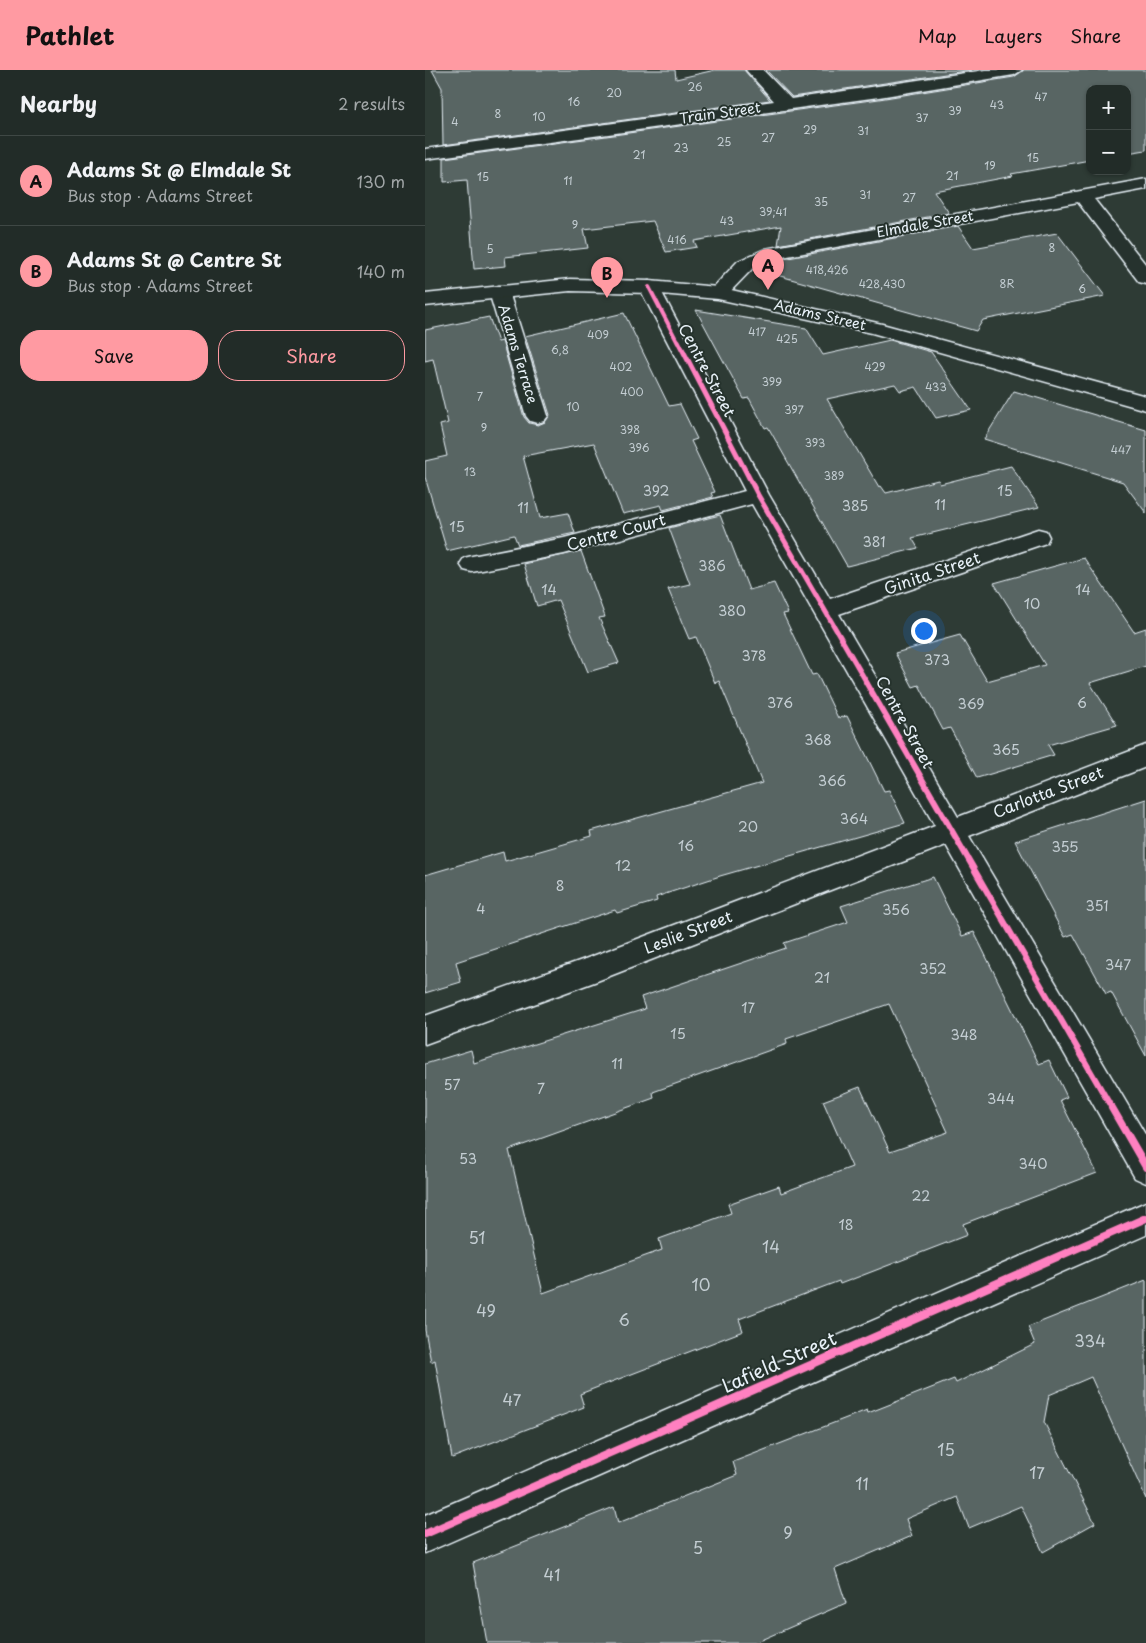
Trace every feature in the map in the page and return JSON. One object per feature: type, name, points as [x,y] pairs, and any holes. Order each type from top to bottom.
[{"type":"street","points":[[754,70],[786,104]]},
{"type":"street","name":"Train Street","points":[[425,154],[786,104],[969,74],[1014,70]]},
{"type":"street","name":"Elmdale Street","points":[[719,293],[745,265],[772,253],[1146,184]]},
{"type":"street","points":[[1083,196],[1146,278]]},
{"type":"street","name":"Adams Street","points":[[425,300],[570,285],[649,287],[719,293],[885,331],[1146,403]]},
{"type":"street","name":"Centre Street","points":[[649,287],[758,495],[826,609],[950,830],[1146,1167]]},
{"type":"street","name":"Adams Terrace","points":[[499,292],[537,416]]},
{"type":"street","name":"Centre Court","points":[[472,564],[564,546],[758,495]]},
{"type":"street","name":"Ginita Street","points":[[826,609],[1038,537]]},
{"type":"street","name":"Carlotta Street","points":[[950,830],[1146,756]]},
{"type":"street","name":"Leslie Street","points":[[425,1030],[587,972],[950,830]]},
{"type":"street","name":"Lafield Street","points":[[425,1534],[1146,1218]]},
{"type":"building","points":[[432,70],[675,70],[676,79],[715,70],[744,70],[770,100],[443,145],[442,88]]},
{"type":"building","points":[[766,70],[972,70],[792,97]]},
{"type":"building","points":[[1024,70],[1146,70],[1146,150],[1131,152],[1131,85],[1086,85],[1086,161],[1011,174],[1013,176],[934,191],[949,213],[778,245],[781,226],[694,241],[697,247],[666,252],[653,221],[584,229],[588,248],[505,257],[506,266],[474,269],[467,180],[444,182],[444,158],[879,99],[1014,77]]},
{"type":"building","points":[[958,226],[973,248],[1057,233],[1105,296],[983,320],[976,331],[773,274],[775,261],[778,260]]},
{"type":"building","points":[[696,310],[806,328],[823,355],[890,340],[931,352],[971,410],[936,418],[916,387],[900,391],[895,384],[827,399],[879,487],[881,486],[886,493],[938,480],[940,484],[1011,466],[1039,507],[912,538],[918,548],[847,566],[768,427],[765,428],[749,398],[744,399]]},
{"type":"building","points":[[624,313],[669,406],[680,404],[697,439],[691,441],[715,492],[711,493],[713,497],[663,510],[661,505],[623,514],[594,443],[523,456],[540,518],[568,513],[575,533],[518,545],[514,535],[447,551],[425,477],[425,461],[447,456],[440,425],[448,423],[433,359],[425,361],[425,330],[489,317],[498,342],[502,341],[524,417],[529,423],[538,425],[545,422],[550,415],[525,336]]},
{"type":"building","points":[[1014,391],[1146,430],[1146,513],[1123,482],[984,439]]},
{"type":"building","points":[[720,515],[749,590],[774,583],[788,613],[783,614],[812,675],[817,674],[838,718],[847,716],[884,791],[889,790],[905,823],[720,876],[656,897],[657,901],[617,913],[615,910],[456,962],[461,982],[425,993],[425,875],[503,852],[505,861],[592,836],[591,831],[762,783],[719,681],[715,683],[696,637],[689,639],[668,589],[690,584],[669,528]]},
{"type":"building","points":[[581,551],[605,617],[599,618],[619,663],[588,672],[558,600],[537,606],[524,564]]},
{"type":"building","points":[[1084,558],[1134,632],[1146,628],[1146,666],[1090,683],[1117,725],[1048,745],[1054,755],[977,778],[950,728],[943,730],[919,685],[913,687],[895,653],[960,635],[987,681],[1045,665],[994,583]]},
{"type":"building","points":[[1146,799],[1146,1056],[1111,992],[1106,994],[1073,934],[1065,937],[1015,841]]},
{"type":"building","points":[[933,877],[962,936],[974,932],[1039,1064],[1049,1060],[1067,1097],[1060,1100],[1097,1173],[963,1224],[967,1235],[840,1284],[839,1281],[739,1319],[743,1331],[580,1394],[584,1407],[452,1458],[435,1360],[431,1362],[425,1330],[425,1064],[471,1050],[474,1063],[645,1009],[641,997],[786,948],[784,943],[848,922],[841,906]],"holes":[[[889,1004],[948,1132],[890,1152],[860,1087],[823,1101],[852,1167],[781,1193],[779,1186],[728,1204],[731,1213],[659,1239],[662,1250],[543,1293],[509,1150],[654,1098],[653,1092],[787,1044],[786,1039]]]},
{"type":"building","points":[[1146,1280],[1146,1499],[1091,1377],[1049,1395],[1044,1422],[1095,1523],[1043,1552],[1021,1506],[969,1528],[957,1497],[906,1519],[912,1536],[835,1569],[846,1603],[754,1643],[487,1643],[473,1563],[614,1507],[618,1523],[737,1475],[733,1462],[867,1410],[868,1413],[954,1379],[956,1383],[1035,1344],[1028,1327]]},
{"type":"cycle path","points":[[649,287],[758,495],[1146,1167]]},
{"type":"cycle path","points":[[425,1534],[1146,1218]]},
{"type":"place","name":"Adams St @ Elmdale St","points":[[768,290]]},
{"type":"place","name":"Adams St @ Centre St","points":[[607,298]]}]
